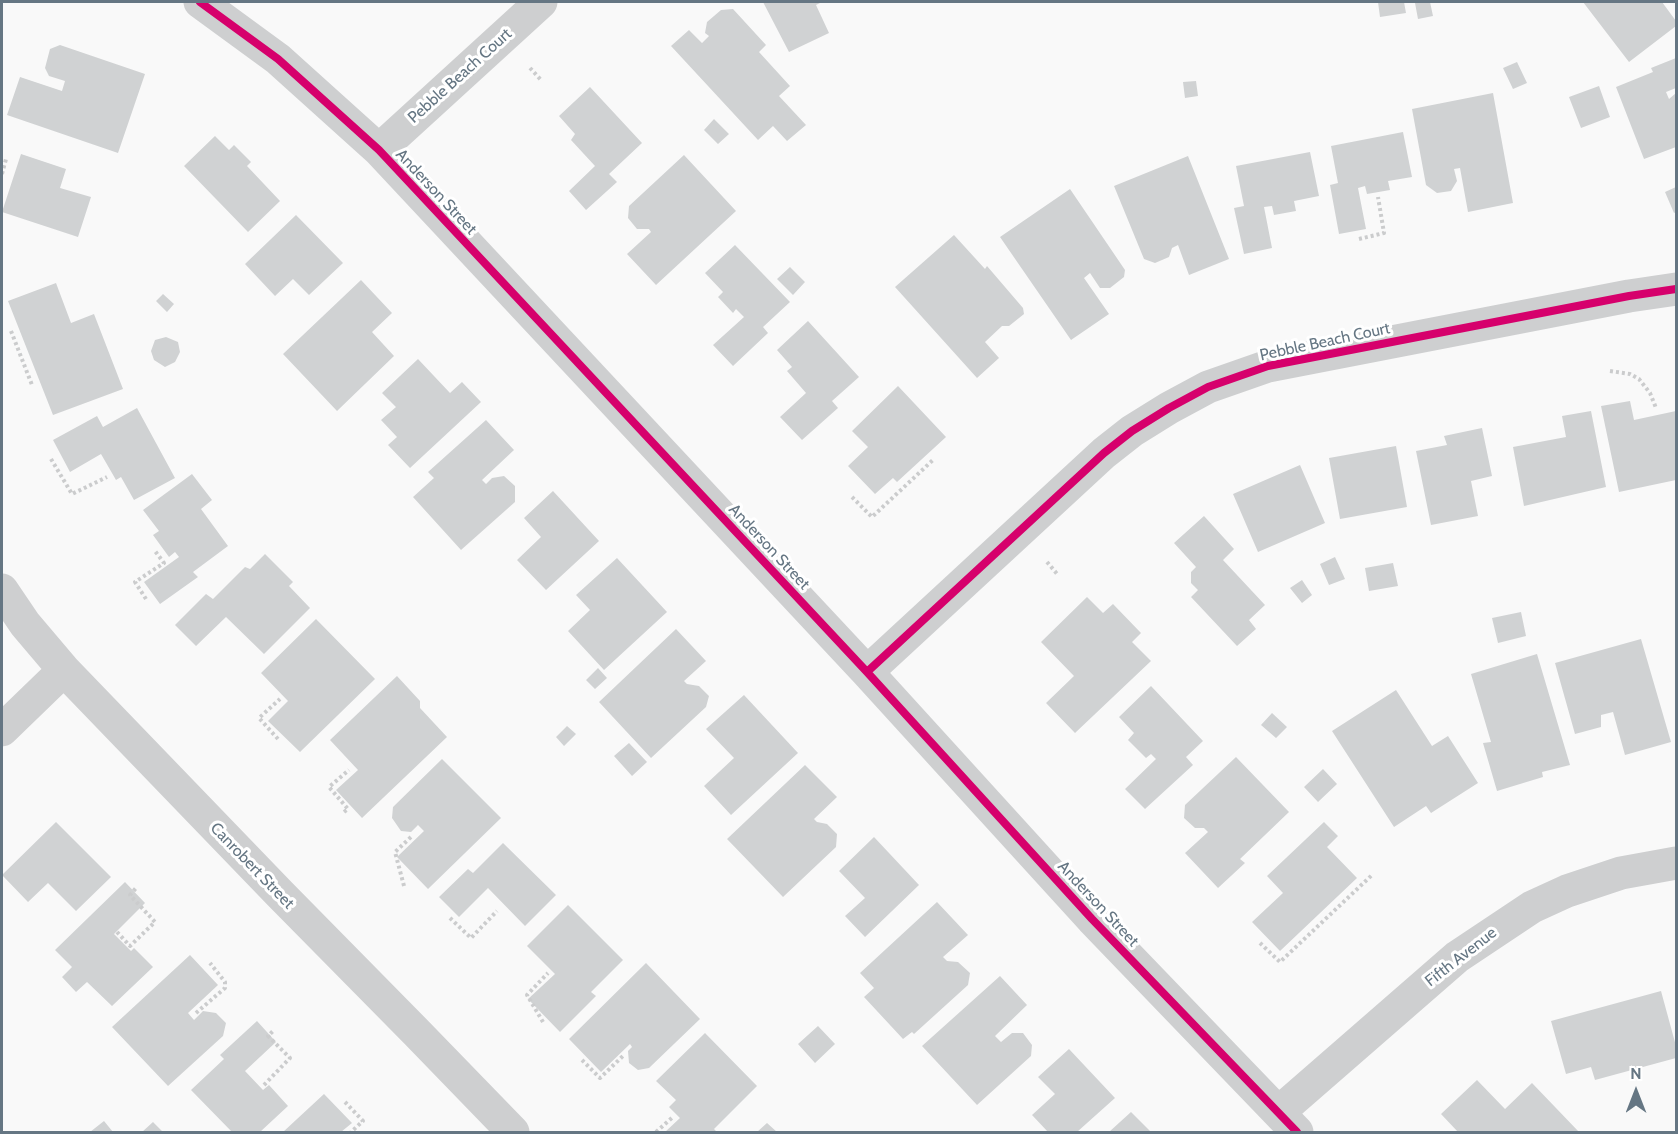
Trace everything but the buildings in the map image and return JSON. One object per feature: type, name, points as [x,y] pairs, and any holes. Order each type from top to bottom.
[{"type":"street","name":"Anderson Street","points":[[200,2],[278,59],[379,150],[867,672],[1092,920],[1288,1122]]},
{"type":"street","name":"Pebble Beach Court","points":[[379,150],[541,2]]},
{"type":"street","name":"Pebble Beach Court","points":[[867,672],[1104,453],[1132,430],[1208,387],[1268,366],[1629,296],[1677,289]]},
{"type":"street","name":"Canrobert Street","points":[[2,590],[25,624],[64,670],[513,1132]]},
{"type":"street","points":[[2,730],[64,670]]},
{"type":"street","name":"Fifth Avenue","points":[[1288,1122],[1457,957],[1523,912],[1567,891],[1621,873],[1677,863]]},
{"type":"path","points":[[2,174],[6,159]]},
{"type":"path","points":[[1359,239],[1384,233],[1378,197]]},
{"type":"path","points":[[11,331],[32,385]]},
{"type":"path","points":[[1610,371],[1630,374],[1639,379],[1650,393],[1656,408]]},
{"type":"path","points":[[51,459],[72,494],[107,477]]},
{"type":"path","points":[[852,497],[872,517],[934,459]]},
{"type":"path","points":[[146,599],[135,582],[164,563],[155,551]]},
{"type":"path","points":[[278,739],[259,718],[280,699]]},
{"type":"path","points":[[344,812],[348,809],[329,787],[349,770]]},
{"type":"path","points":[[404,886],[395,852],[411,837]]},
{"type":"path","points":[[1260,943],[1280,962],[1372,875]]},
{"type":"path","points":[[117,932],[130,946],[155,922],[130,895],[136,888]]},
{"type":"path","points":[[450,918],[471,938],[497,911]]},
{"type":"path","points":[[196,1013],[225,988],[225,982],[210,963]]},
{"type":"path","points":[[543,1022],[527,995],[548,973]]},
{"type":"path","points":[[264,1085],[290,1058],[268,1036],[273,1031]]},
{"type":"path","points":[[582,1060],[600,1078],[624,1055]]},
{"type":"path","points":[[345,1102],[363,1121],[351,1132]]},
{"type":"path","points":[[656,1132],[672,1117]]},
{"type":"cycle path","points":[[200,2],[278,59],[379,150],[867,672],[1092,919],[1297,1132]]},
{"type":"cycle path","points":[[867,672],[1104,453],[1132,431],[1208,387],[1268,366],[1629,296],[1676,289]]}]
